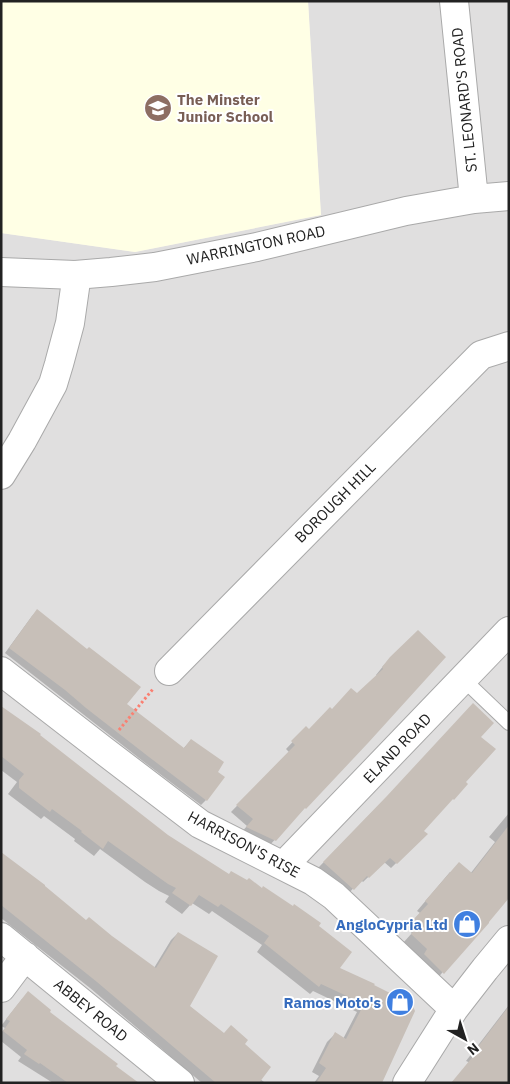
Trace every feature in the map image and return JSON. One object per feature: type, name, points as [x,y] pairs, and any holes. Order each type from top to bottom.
[{"type":"street","name":"ST. LEONARD'S ROAD","points":[[454,1],[474,199]]},
{"type":"street","name":"WARRINGTON ROAD","points":[[1,272],[75,275],[155,267],[256,247],[406,211],[474,199],[509,196]]},
{"type":"street","points":[[1,475],[53,384],[70,323],[75,275]]},
{"type":"street","name":"BOROUGH HILL","points":[[169,671],[481,355],[509,346]]},
{"type":"street","name":"ELAND ROAD","points":[[284,865],[509,630]]},
{"type":"street","name":"HARRISON'S RISE","points":[[1,670],[200,824],[284,865],[313,881],[334,896],[454,1009]]},
{"type":"street","name":"ABBEY ROAD","points":[[1,937],[180,1083]]},
{"type":"street","points":[[408,1083],[454,1009],[509,940]]},
{"type":"street","points":[[1,988],[25,956]]},
{"type":"lane","points":[[463,679],[509,723]]},
{"type":"path","points":[[103,750],[169,671]]},
{"type":"shaded area","name":"The Minster Junior School","points":[[1,1],[308,1],[321,215],[135,252],[1,233]]},
{"type":"shaded area","points":[[308,1],[509,1],[509,1083],[1,1083],[1,233],[135,252],[321,215]]},
{"type":"building","points":[[37,609],[87,649],[89,647],[141,687],[127,704],[184,748],[191,739],[224,762],[218,772],[225,777],[207,801],[9,648]]},
{"type":"building","points":[[418,630],[446,657],[276,841],[246,827],[253,819],[236,805],[295,745],[291,741],[306,726],[309,729],[330,707],[332,709],[351,688],[357,693],[383,669],[382,667],[390,657]]},
{"type":"building","points":[[473,703],[494,723],[481,737],[496,749],[466,782],[468,784],[454,800],[424,831],[428,834],[397,864],[390,858],[369,878],[367,876],[354,890],[323,862]]},
{"type":"building","points":[[1,706],[41,734],[168,835],[229,874],[231,871],[247,880],[249,878],[293,906],[294,904],[321,923],[319,926],[352,952],[340,968],[412,1004],[415,1011],[382,1083],[316,1083],[326,1068],[319,1063],[335,1032],[346,1039],[364,1004],[321,984],[319,987],[264,943],[269,936],[221,904],[218,907],[199,895],[191,906],[172,893],[176,888],[108,841],[103,849],[52,809],[50,812],[19,788],[19,780],[24,774],[1,756]]},
{"type":"building","points":[[509,825],[509,898],[444,974],[424,954],[427,949],[411,934],[420,924],[414,919],[428,904],[425,901],[459,862],[472,873]]},
{"type":"building","points":[[1,852],[45,885],[86,920],[89,917],[156,968],[178,932],[218,956],[190,1006],[224,1033],[231,1025],[248,1040],[245,1044],[271,1067],[259,1083],[216,1083],[97,982],[1,905]]},
{"type":"building","points":[[28,991],[51,1010],[50,1012],[118,1064],[116,1066],[139,1083],[68,1083],[24,1054],[27,1050],[3,1031],[10,1021],[6,1019]]},
{"type":"building","points":[[509,1006],[509,1083],[451,1083],[475,1054],[474,1052]]},
{"type":"place","name":"The Minster Junior School","points":[[158,108]]},
{"type":"place","name":"AngloCypria Ltd","points":[[467,924]]},
{"type":"place","name":"Ramos Moto's","points":[[400,1002]]}]
